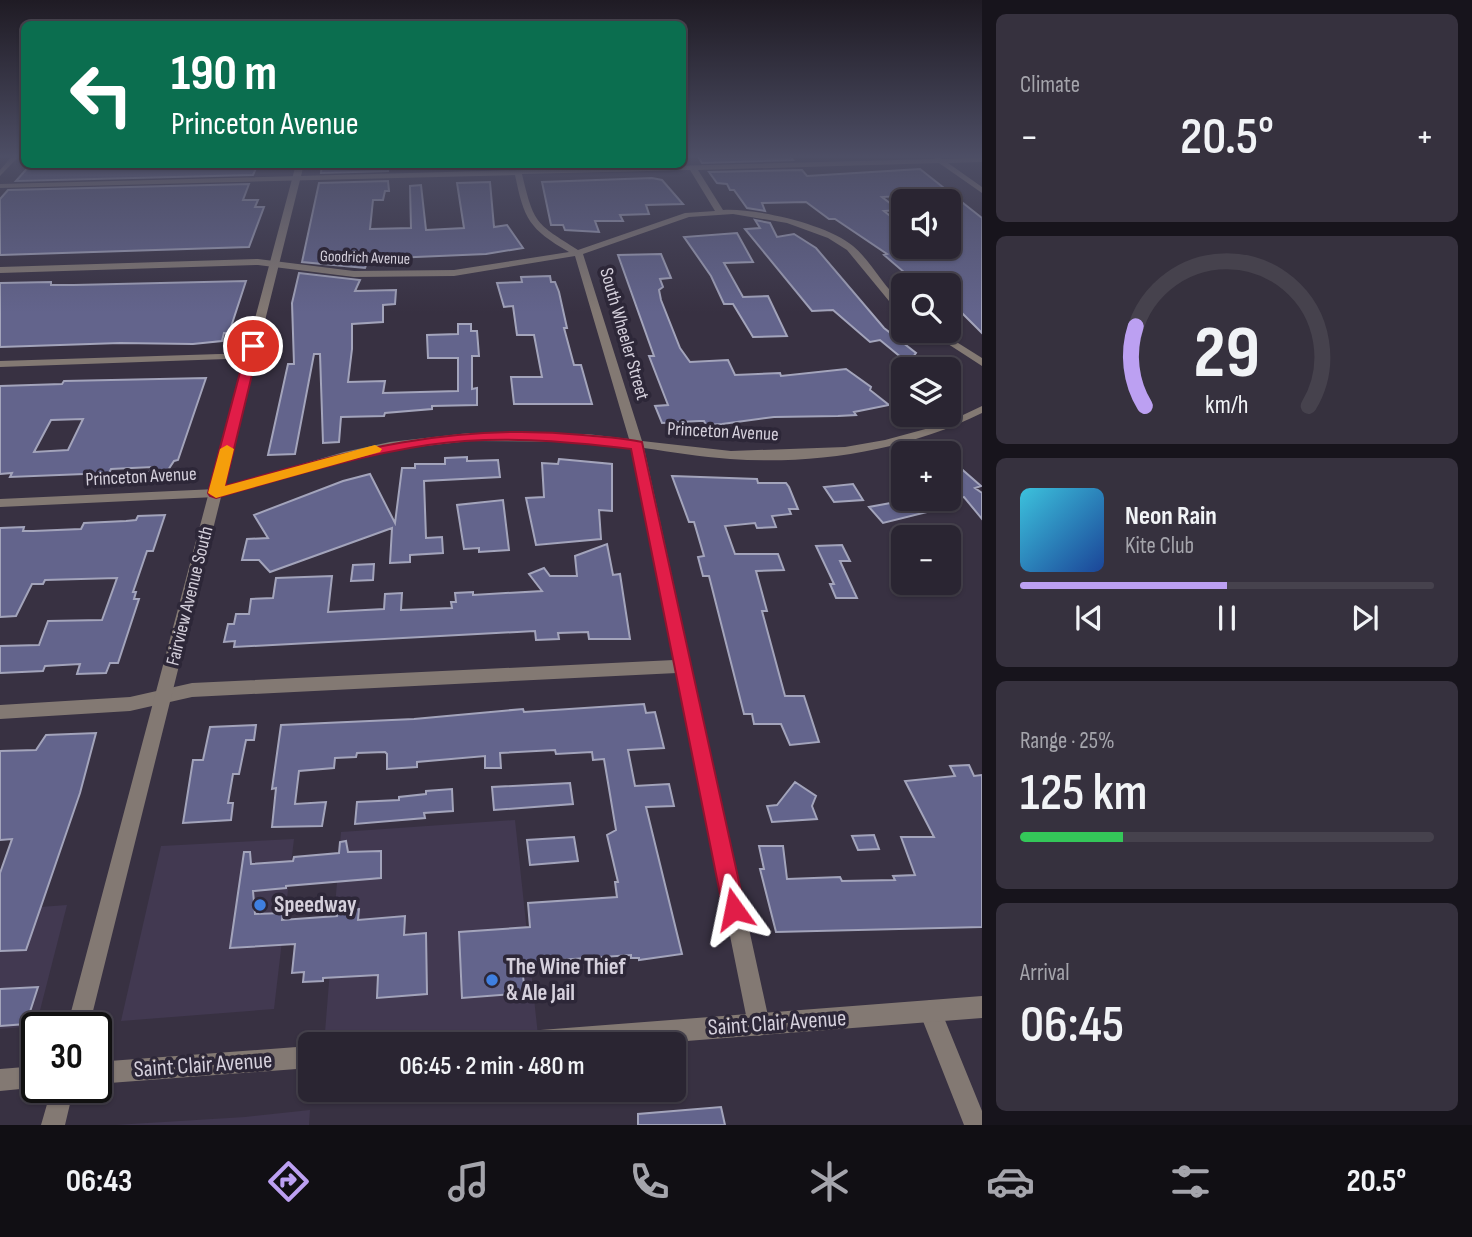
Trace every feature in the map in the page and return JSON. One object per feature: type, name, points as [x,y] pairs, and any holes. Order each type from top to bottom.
[{"type":"street","name":"Fairview Avenue South","points":[[82,1012],[289,208]]},
{"type":"street","name":"South Wheeler Street","points":[[528,208],[532,222],[545,235],[578,253],[582,258],[637,445],[759,1025]]},
{"type":"street","points":[[717,208],[720,212]]},
{"type":"street","name":"Goodrich Avenue","points":[[0,270],[258,262],[354,274],[454,273],[578,253],[633,236],[671,220],[720,212],[789,221],[831,236],[850,248],[891,298]]},
{"type":"street","points":[[951,343],[982,363]]},
{"type":"street","points":[[0,365],[251,356]]},
{"type":"street","name":"Princeton Avenue","points":[[0,503],[216,493],[344,456],[429,440],[469,437],[548,436],[743,455],[845,451],[897,441],[948,426],[982,409]]},
{"type":"street","points":[[0,712],[130,704],[192,690],[683,666]]},
{"type":"street","name":"Saint Clair Avenue","points":[[664,1032],[982,1007]]},
{"type":"street","points":[[930,1011],[976,1125]]},
{"type":"street","name":"Saint Clair Avenue","points":[[112,1072],[298,1058]]},
{"type":"street","points":[[0,1080],[21,1078]]},
{"type":"street","points":[[53,1125],[59,1103]]},
{"type":"shaded area","points":[[515,820],[538,1032],[325,1032],[341,832]]},
{"type":"shaded area","points":[[294,839],[274,1009],[121,1021],[161,846]]},
{"type":"shaded area","points":[[67,905],[40,1012],[21,1012],[21,1027],[0,1029],[0,910]]},
{"type":"shaded area","points":[[310,1110],[309,1125],[115,1125],[245,1117]]},
{"type":"building","points":[[0,208],[264,208],[249,247],[0,255]]},
{"type":"building","points":[[314,208],[372,208],[370,229],[411,228],[411,208],[424,208],[426,230],[464,228],[461,208],[492,208],[494,227],[507,225],[523,248],[486,254],[369,259],[365,268],[302,262]]},
{"type":"building","points":[[547,208],[647,208],[649,214],[620,215],[623,221],[595,221],[599,232],[565,230],[563,225],[551,225]]},
{"type":"building","points":[[747,208],[747,208],[764,208],[765,211]]},
{"type":"building","points":[[813,208],[891,208],[891,211],[884,211],[891,217],[891,259],[961,259],[961,208],[969,208],[982,218],[982,333],[961,312],[961,273],[905,273],[884,255],[887,254],[835,219],[829,219]]},
{"type":"building","points":[[755,220],[770,223],[777,237],[794,234],[816,248],[891,333],[891,343],[903,343],[916,353],[913,357],[901,357],[880,340],[870,342],[833,310],[812,311],[745,229],[760,228]]},
{"type":"building","points":[[737,233],[753,262],[724,263],[743,297],[768,296],[787,336],[753,337],[733,304],[724,304],[711,276],[684,237]]},
{"type":"building","points":[[661,254],[671,278],[660,279],[663,287],[659,290],[661,300],[680,348],[690,362],[728,360],[735,375],[780,373],[781,376],[846,369],[871,387],[870,390],[889,405],[854,412],[856,415],[774,417],[706,425],[704,421],[662,423],[655,406],[668,405],[649,356],[654,356],[618,255]]},
{"type":"building","points":[[299,273],[360,280],[355,291],[396,290],[395,304],[383,305],[383,322],[352,324],[348,382],[385,381],[383,393],[458,391],[458,358],[428,358],[427,335],[458,334],[458,324],[471,324],[471,331],[477,331],[479,356],[472,356],[472,389],[477,388],[477,405],[432,406],[432,409],[385,413],[384,416],[341,417],[339,442],[323,443],[320,354],[314,354],[295,454],[268,455],[288,364],[294,364],[292,303]]},
{"type":"building","points":[[550,276],[559,292],[567,328],[564,328],[574,365],[581,365],[592,404],[514,404],[511,377],[542,377],[534,335],[517,335],[513,306],[504,307],[497,283],[522,282],[521,277]]},
{"type":"building","points":[[246,281],[229,333],[224,333],[222,341],[193,344],[120,343],[0,347],[0,283],[51,282],[51,285],[74,285]]},
{"type":"building","points":[[206,378],[178,460],[174,461],[168,470],[150,471],[152,467],[111,469],[109,473],[10,477],[12,473],[0,474],[0,386],[62,384],[64,381]],"holes":[[[83,419],[68,450],[34,452],[51,420]]]},
{"type":"building","points":[[467,457],[467,461],[498,460],[500,477],[424,481],[426,538],[442,537],[443,553],[410,555],[410,562],[390,563],[392,528],[270,572],[259,560],[242,560],[247,539],[268,538],[254,515],[343,481],[370,474],[395,523],[402,468],[415,468],[415,464],[445,464],[445,458]]},
{"type":"building","points":[[559,459],[612,464],[612,511],[599,510],[601,539],[536,545],[526,498],[544,497],[542,463],[558,464]]},
{"type":"building","points":[[961,468],[981,486],[975,488],[982,493],[982,519],[964,497],[961,498]]},
{"type":"building","points":[[672,476],[757,479],[758,483],[786,483],[789,487],[798,509],[789,509],[791,514],[772,516],[776,527],[757,528],[755,523],[725,526],[735,554],[778,554],[784,570],[756,571],[767,611],[762,611],[785,696],[804,696],[819,742],[790,745],[781,724],[754,724],[752,714],[744,714],[709,576],[703,576],[698,557],[704,556],[694,522],[689,522]]},
{"type":"building","points":[[853,484],[863,500],[834,502],[824,487]]},
{"type":"building","points":[[503,500],[509,550],[479,552],[479,548],[464,549],[457,505]]},
{"type":"building","points":[[891,503],[891,511],[927,512],[883,523],[869,507]]},
{"type":"building","points":[[165,515],[153,551],[147,551],[133,592],[136,592],[134,599],[139,599],[118,663],[110,663],[106,673],[77,674],[80,664],[45,666],[43,671],[0,673],[0,646],[39,645],[48,621],[102,620],[117,578],[45,580],[43,584],[32,584],[16,616],[0,617],[0,528],[24,527],[23,531],[81,529],[84,523],[126,521],[136,520],[138,516]]},
{"type":"building","points":[[607,544],[613,575],[620,574],[630,639],[589,639],[588,632],[558,633],[559,639],[536,640],[535,631],[234,647],[235,641],[224,642],[228,624],[234,624],[236,614],[249,614],[251,599],[273,598],[276,578],[332,576],[328,612],[384,609],[385,594],[402,593],[401,610],[452,608],[451,602],[456,602],[455,593],[473,592],[473,595],[542,591],[529,574],[544,568],[550,576],[577,576],[575,556]]},
{"type":"building","points":[[842,545],[850,561],[840,561],[857,598],[836,598],[830,584],[834,584],[816,546]]},
{"type":"building","points":[[374,564],[373,580],[351,581],[353,565]]},
{"type":"building","points":[[644,704],[646,713],[655,712],[664,748],[628,750],[635,786],[669,784],[674,806],[646,807],[682,954],[639,960],[631,958],[631,955],[559,960],[559,964],[522,967],[525,993],[462,998],[459,932],[530,927],[528,903],[617,897],[615,882],[618,882],[607,835],[616,830],[604,759],[593,760],[592,752],[556,754],[555,750],[500,753],[501,768],[485,768],[485,756],[417,762],[417,767],[387,769],[385,752],[357,753],[356,757],[335,758],[334,768],[299,771],[295,804],[326,802],[322,826],[272,827],[276,788],[272,789],[281,725]]},
{"type":"building","points":[[256,725],[254,740],[246,740],[239,774],[233,774],[228,803],[233,803],[231,820],[183,823],[193,760],[203,760],[210,727]]},
{"type":"building","points":[[96,733],[80,793],[26,950],[0,951],[0,873],[12,839],[0,840],[0,751],[36,750],[46,735]]},
{"type":"building","points":[[969,765],[974,776],[982,775],[982,927],[776,932],[760,869],[764,869],[759,846],[783,846],[787,879],[840,877],[842,881],[895,880],[893,876],[915,875],[901,837],[934,837],[905,781],[955,776],[950,766]]},
{"type":"building","points":[[795,782],[816,796],[812,806],[817,819],[772,822],[767,806],[777,805]]},
{"type":"building","points":[[570,783],[573,804],[494,810],[492,787]]},
{"type":"building","points":[[452,789],[453,811],[424,813],[425,818],[355,824],[357,802],[399,800],[399,797],[426,794],[426,791]]},
{"type":"building","points":[[874,835],[879,849],[858,850],[852,836]]},
{"type":"building","points":[[574,837],[578,861],[530,865],[527,840]]},
{"type":"building","points":[[346,841],[348,852],[381,851],[381,878],[253,891],[255,914],[283,913],[282,920],[337,916],[338,910],[359,909],[358,920],[405,916],[404,935],[426,933],[427,994],[377,998],[378,975],[323,978],[323,981],[303,982],[304,972],[292,973],[295,944],[230,948],[244,852],[250,852],[251,864],[293,861],[294,857],[339,853],[340,842]]},
{"type":"building","points":[[38,987],[30,1012],[21,1012],[21,1024],[0,1026],[0,989]]},
{"type":"building","points":[[721,1107],[725,1125],[638,1125],[638,1114]]},
{"type":"slow traffic","points":[[227,449],[216,493],[375,449]]},
{"type":"place","name":"Speedway","points":[[260,905]]},
{"type":"place","name":"The Wine Thief & Ale Jail","points":[[492,980]]},
{"type":"route","points":[[253,346],[216,493],[259,483],[344,456],[429,440],[508,435],[587,438],[637,445],[734,909]]}]
